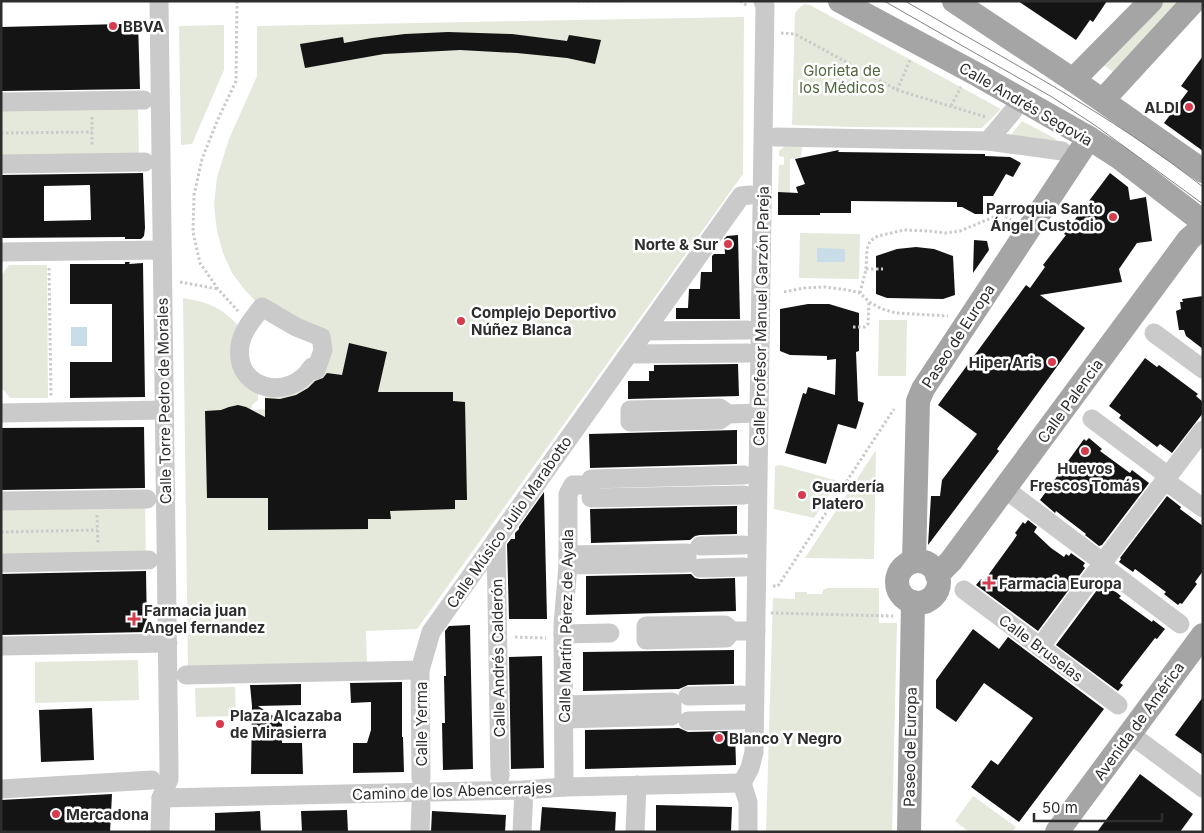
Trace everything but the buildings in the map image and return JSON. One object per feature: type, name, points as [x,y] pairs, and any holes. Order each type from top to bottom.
[{"type":"main road","name":"Calle Andrés Segovia","points":[[840,1],[1089,138],[1120,158],[1203,222]]},
{"type":"main road","points":[[954,1],[1103,100],[1203,171]]},
{"type":"main road","points":[[1073,80],[1151,1]]},
{"type":"main road","points":[[1103,100],[1194,1]]},
{"type":"main road","name":"Paseo de Europa","points":[[914,561],[918,402],[923,389],[1089,138]]},
{"type":"main road","name":"Calle Palencia","points":[[937,575],[952,561],[1189,239],[1203,227]]},
{"type":"main road","points":[[914,561],[920,561],[930,565],[937,575],[937,587],[930,598],[906,609],[906,599],[901,594],[897,581],[898,574],[902,568],[914,561]]},
{"type":"main road","name":"Paseo de Europa","points":[[906,609],[909,832]]},
{"type":"main road","name":"Avenida de América","points":[[1057,832],[1202,639]]},
{"type":"street","name":"Calle Torre Pedro de Morales","points":[[160,1],[161,250],[169,779],[161,798],[160,832]]},
{"type":"street","name":"Calle Profesor Manuel Garzón Pareja","points":[[742,782],[750,768],[754,752],[765,6],[763,1]]},
{"type":"street","points":[[1,102],[144,100]]},
{"type":"street","points":[[988,141],[1013,111]]},
{"type":"street","points":[[776,137],[988,141],[1062,151]]},
{"type":"street","points":[[1,164],[145,162]]},
{"type":"street","name":"Calle Músico Julio Marabotto","points":[[420,670],[431,632],[741,196],[750,195]]},
{"type":"street","points":[[1,252],[161,250]]},
{"type":"street","points":[[262,306],[296,327],[321,337],[323,350],[316,370],[312,367],[303,378],[289,387],[258,386],[241,366],[240,347],[244,332],[250,322],[262,306]]},
{"type":"street","name":"Calle Profesor Manuel Garzón Pareja","points":[[645,331],[748,330]]},
{"type":"street","points":[[1154,333],[1203,369]]},
{"type":"street","name":"Calle Profesor Manuel Garzón Pareja","points":[[629,354],[748,353]]},
{"type":"street","points":[[1,413],[164,410]]},
{"type":"street","points":[[728,414],[759,413]]},
{"type":"street","points":[[1092,419],[1203,508]]},
{"type":"street","points":[[1040,647],[1102,567],[1107,557],[1203,430]]},
{"type":"street","points":[[591,487],[744,476]]},
{"type":"street","name":"Calle Martín Pérez de Ayala","points":[[564,787],[564,712],[555,636],[568,560],[568,494],[573,485],[591,487]]},
{"type":"street","points":[[591,487],[744,495]]},
{"type":"street","points":[[1005,489],[1097,558],[1102,567],[1180,624]]},
{"type":"street","points":[[1,501],[147,499]]},
{"type":"street","name":"Calle Andrés Calderón","points":[[496,540],[500,776]]},
{"type":"street","points":[[700,546],[744,545]]},
{"type":"street","points":[[686,553],[687,563],[568,560],[686,553]]},
{"type":"street","points":[[1,563],[149,560]]},
{"type":"street","points":[[700,568],[744,567]]},
{"type":"street","name":"Calle Bruselas","points":[[964,590],[1118,705]]},
{"type":"street","points":[[732,631],[756,631]]},
{"type":"street","points":[[555,636],[610,633]]},
{"type":"street","points":[[1,646],[168,643]]},
{"type":"street","points":[[186,675],[420,670]]},
{"type":"street","name":"Calle Yerma","points":[[420,670],[421,778]]},
{"type":"street","points":[[688,696],[742,695]]},
{"type":"street","points":[[688,721],[742,720]]},
{"type":"street","points":[[1130,734],[1203,788]]},
{"type":"street","points":[[1,789],[152,780]]},
{"type":"street","points":[[742,782],[748,802],[748,832]]},
{"type":"street","name":"Camino de los Abencerrajes","points":[[161,798],[524,790],[564,787],[742,782]]},
{"type":"street","points":[[635,832],[637,785]]},
{"type":"street","points":[[522,832],[524,790]]},
{"type":"street","points":[[420,832],[421,804]]},
{"type":"path","points":[[237,1],[236,81],[202,159],[194,195],[193,232],[200,263],[218,289],[250,322]]},
{"type":"path","points":[[577,1],[622,1]]},
{"type":"path","points":[[778,33],[795,34],[897,90],[991,118]]},
{"type":"path","points":[[897,90],[912,56]]},
{"type":"path","points":[[951,106],[963,84]]},
{"type":"path","points":[[92,101],[93,162]]},
{"type":"path","points":[[1,133],[92,132]]},
{"type":"path","points":[[860,293],[866,269],[867,249],[870,241],[878,236],[904,230],[945,234],[960,231],[1001,214],[1016,223]]},
{"type":"path","points":[[49,262],[52,401]]},
{"type":"path","points":[[866,269],[883,269]]},
{"type":"path","points":[[180,282],[218,289]]},
{"type":"path","points":[[784,292],[804,288],[825,288],[860,293],[869,302],[882,309],[896,313],[946,315]]},
{"type":"path","points":[[853,327],[865,327],[868,324],[869,302]]},
{"type":"path","points":[[769,585],[778,586],[894,409]]},
{"type":"path","points":[[97,500],[98,561]]},
{"type":"path","points":[[1,532],[97,530]]},
{"type":"path","points":[[768,613],[906,609]]},
{"type":"path","points":[[497,637],[555,636]]},
{"type":"green space","points":[[1161,1],[1186,1],[1118,75],[1100,63]]},
{"type":"green space","name":"Glorieta de los Médicos","points":[[805,4],[1001,109],[982,128],[792,125],[795,13]]},
{"type":"green space","name":"Complejo Deportivo Núñez Blanca","points":[[744,17],[743,174],[417,629],[366,631],[367,665],[188,668],[183,298],[202,302],[217,308],[224,312],[244,332],[240,347],[258,386],[258,400],[252,405],[251,410],[265,409],[265,387],[277,388],[323,350],[258,304],[244,289],[232,273],[223,253],[217,231],[214,205],[217,177],[229,139],[257,76],[257,26]]},
{"type":"green space","points":[[224,25],[224,70],[192,144],[181,145],[179,26]]},
{"type":"green space","points":[[1,95],[138,107],[139,156],[1,170]]},
{"type":"green space","points":[[1022,121],[1056,139],[1054,146],[1007,140]]},
{"type":"green space","points":[[784,147],[802,147],[801,157],[790,159],[790,193],[778,192],[779,165],[784,165],[784,157],[779,156],[779,151]]},
{"type":"green space","points":[[800,233],[860,234],[859,279],[799,278]]},
{"type":"green space","points":[[9,265],[47,265],[48,398],[10,398],[1,387],[1,276]]},
{"type":"green space","points":[[879,320],[907,320],[906,376],[878,376]]},
{"type":"green space","points":[[876,450],[874,559],[805,558]]},
{"type":"green space","points":[[781,465],[838,481],[814,518],[774,509],[775,466]]},
{"type":"green space","points":[[145,494],[146,566],[1,571],[1,496]]},
{"type":"green space","points":[[827,588],[879,588],[879,623],[897,623],[892,832],[766,832],[773,598],[795,599],[795,592],[822,594],[823,590]]},
{"type":"green space","points":[[138,660],[139,700],[35,703],[35,662]]},
{"type":"green space","points":[[235,687],[236,716],[196,717],[195,688]]},
{"type":"green space","points":[[973,796],[1016,827],[1012,832],[969,832],[955,821]]},
{"type":"water","points":[[817,248],[845,249],[845,262],[817,262]]},
{"type":"water","points":[[71,327],[87,327],[87,346],[71,346]]},
{"type":"tram line","points":[[884,1],[1052,97],[1096,126],[1203,204]]},
{"type":"tram line","points":[[905,1],[1132,135],[1203,187]]},
{"type":"place","name":"BBVA","points":[[113,26]]},
{"type":"place","name":"ALDI","points":[[1189,107]]},
{"type":"place","name":"Parroquia Santo Ángel Custodio","points":[[1113,217]]},
{"type":"place","name":"Norte & Sur","points":[[728,244]]},
{"type":"place","name":"Complejo Deportivo Núñez Blanca","points":[[461,321]]},
{"type":"place","name":"Hiper Aris","points":[[1052,362]]},
{"type":"place","name":"Huevos Frescos Tomás","points":[[1085,451]]},
{"type":"place","name":"Guardería Platero","points":[[802,495]]},
{"type":"place","name":"Farmacia Europa","points":[[989,583]]},
{"type":"place","name":"Farmacia juan Angel fernandez","points":[[134,619]]},
{"type":"place","name":"Plaza Alcazaba de Mirasierra","points":[[220,724]]},
{"type":"place","name":"Blanco Y Negro","points":[[719,738]]},
{"type":"place","name":"Mercadona","points":[[56,814]]}]
